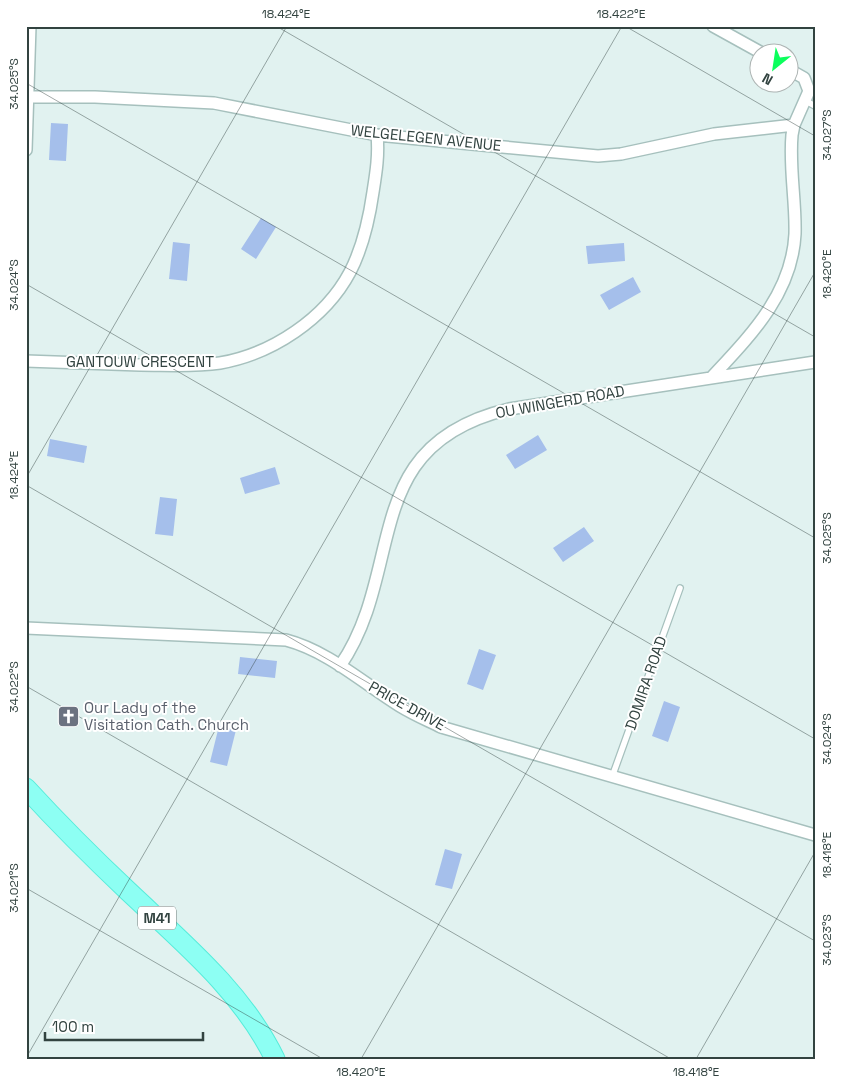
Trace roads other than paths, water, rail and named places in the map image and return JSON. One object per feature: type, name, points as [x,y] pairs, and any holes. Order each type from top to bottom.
[{"type":"main road","name":"M41","points":[[26,788],[72,837],[206,965],[258,1026],[275,1059]]},
{"type":"street","points":[[26,150],[30,26]]},
{"type":"street","points":[[713,26],[748,45]]},
{"type":"street","points":[[712,377],[756,329],[785,279],[795,235],[791,150],[794,125],[810,103],[807,81],[798,75]]},
{"type":"street","name":"WELGELEGEN AVENUE","points":[[28,97],[104,97],[214,103],[377,136],[610,156],[714,134],[794,125]]},
{"type":"street","name":"GANTOUW CRESCENT","points":[[26,361],[201,365],[237,359],[288,336],[304,325],[329,301],[340,288],[357,256],[369,220],[377,162],[377,136]]},
{"type":"street","name":"OU WINGERD ROAD","points":[[340,666],[361,624],[389,523],[400,493],[425,454],[444,436],[476,418],[509,409],[815,362]]},
{"type":"street","name":"PRICE DRIVE","points":[[26,628],[277,638],[295,642],[340,666],[399,705],[441,727],[815,836]]},
{"type":"lane","name":"DOMIRA ROAD","points":[[612,777],[680,588]]},
{"type":"place","name":"Our Lady of the Visitation Cath. Church","points":[[68,717]]}]
